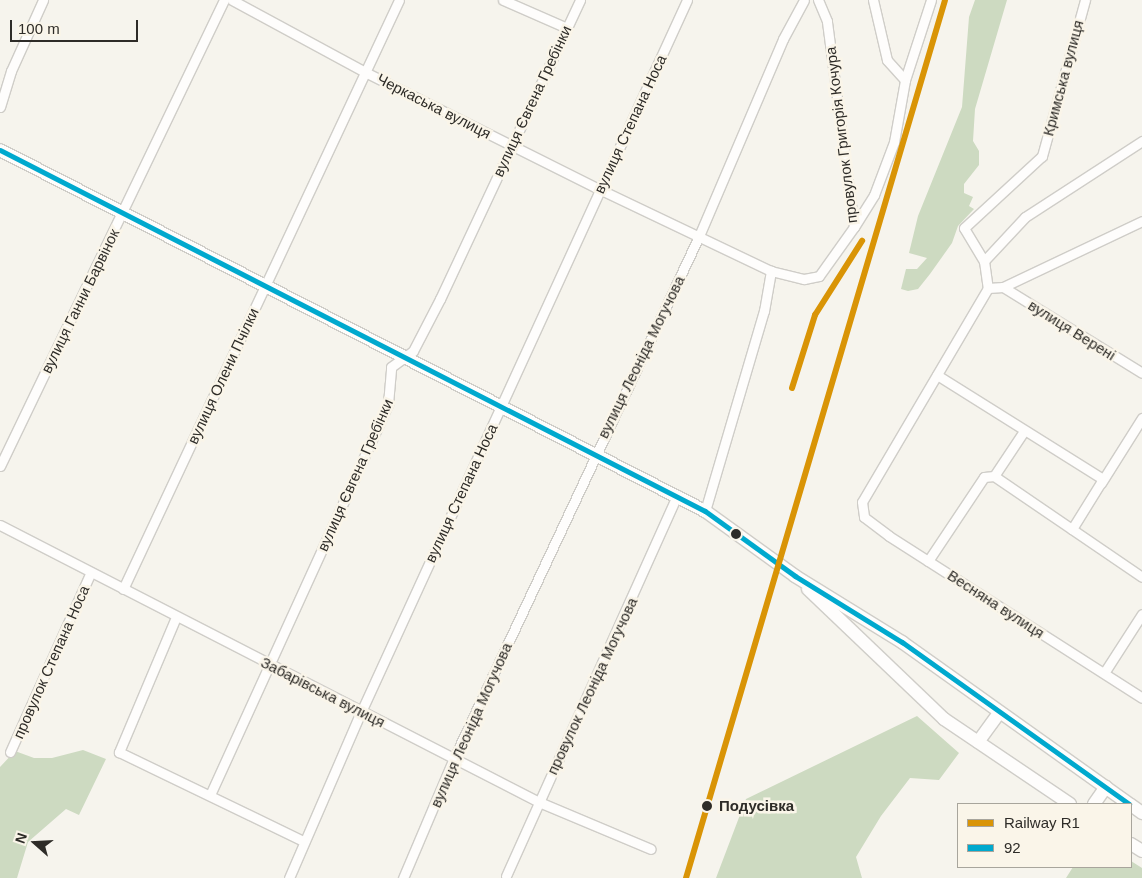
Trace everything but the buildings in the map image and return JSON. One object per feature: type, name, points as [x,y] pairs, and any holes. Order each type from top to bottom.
[{"type":"main road","points":[[0,150],[705,511],[795,576],[902,642],[1127,803]]},
{"type":"main road","points":[[795,576],[912,691],[978,742],[1069,803]]},
{"type":"main road","points":[[978,742],[999,713]]},
{"type":"main road","points":[[1095,803],[1106,788]]},
{"type":"street","points":[[0,106],[11,71],[43,0]]},
{"type":"street","name":"вулиця Ганни Барвінок","points":[[0,466],[224,0]]},
{"type":"street","name":"Черкаська вулиця","points":[[232,0],[366,72],[599,189],[771,271],[804,279]]},
{"type":"street","name":"вулиця Олени Пчілки","points":[[123,589],[399,0]]},
{"type":"street","points":[[503,0],[567,28]]},
{"type":"street","name":"вулиця Євгена Гребінки","points":[[210,795],[388,404],[391,367],[413,351],[440,299],[580,0]]},
{"type":"street","name":"вулиця Степана Носа","points":[[289,878],[303,841],[361,712],[687,0]]},
{"type":"street","name":"вулиця Леоніда Могучова","points":[[403,878],[454,758],[595,454],[699,236],[783,39],[804,0]]},
{"type":"street","name":"провулок Григорія Кочура","points":[[804,279],[819,276],[854,226],[827,21],[818,0]]},
{"type":"street","points":[[872,0],[887,60],[905,80]]},
{"type":"street","points":[[854,226],[874,195],[894,142],[905,80],[931,0]]},
{"type":"street","name":"Кримська вулиця","points":[[984,260],[964,228],[1042,156],[1085,0]]},
{"type":"street","points":[[1100,483],[1103,479],[937,375],[988,288],[984,260],[1025,217],[1142,141]]},
{"type":"street","points":[[988,288],[1003,287],[1142,221]]},
{"type":"street","points":[[705,511],[764,311],[771,271]]},
{"type":"street","name":"вулиця Верені","points":[[1003,287],[1142,373]]},
{"type":"street","name":"Весняна вулиця","points":[[937,375],[862,502],[864,517],[928,561],[1142,698]]},
{"type":"street","points":[[1072,529],[1142,418]]},
{"type":"street","points":[[994,476],[1024,431]]},
{"type":"street","points":[[928,561],[984,477],[994,476],[1142,577]]},
{"type":"street","name":"провулок Леоніда Могучова","points":[[506,876],[677,495]]},
{"type":"street","name":"Забарівська вулиця","points":[[0,525],[269,665],[539,802],[651,850]]},
{"type":"street","name":"провулок Степана Носа","points":[[10,752],[91,572]]},
{"type":"street","points":[[1104,673],[1142,614]]},
{"type":"street","points":[[176,617],[119,752],[303,841]]},
{"type":"green space","points":[[975,0],[1007,0],[975,109],[973,141],[979,151],[979,165],[964,184],[964,193],[973,197],[969,206],[974,209],[958,226],[952,243],[918,289],[908,291],[901,289],[906,269],[917,269],[927,258],[909,253],[918,216],[962,107],[969,17]]},
{"type":"green space","points":[[917,716],[959,753],[939,780],[910,778],[881,816],[856,857],[862,878],[716,878],[746,799]]},
{"type":"green space","points":[[83,750],[106,759],[79,815],[66,809],[28,842],[17,878],[0,878],[0,767],[15,751],[34,758],[52,758]]},
{"type":"green space","points":[[1132,862],[1142,868],[1142,878],[1066,878],[1072,868],[1132,868]]},
{"type":"rail line","name":"R1","points":[[686,878],[945,0]]},
{"type":"rail line","name":"R1","points":[[792,388],[815,315],[862,241]]},
{"type":"transit line","name":"92","points":[[0,150],[705,511],[795,576],[902,642],[1128,803]]},
{"type":"place","name":"Подусівка","points":[[707,806]]}]
